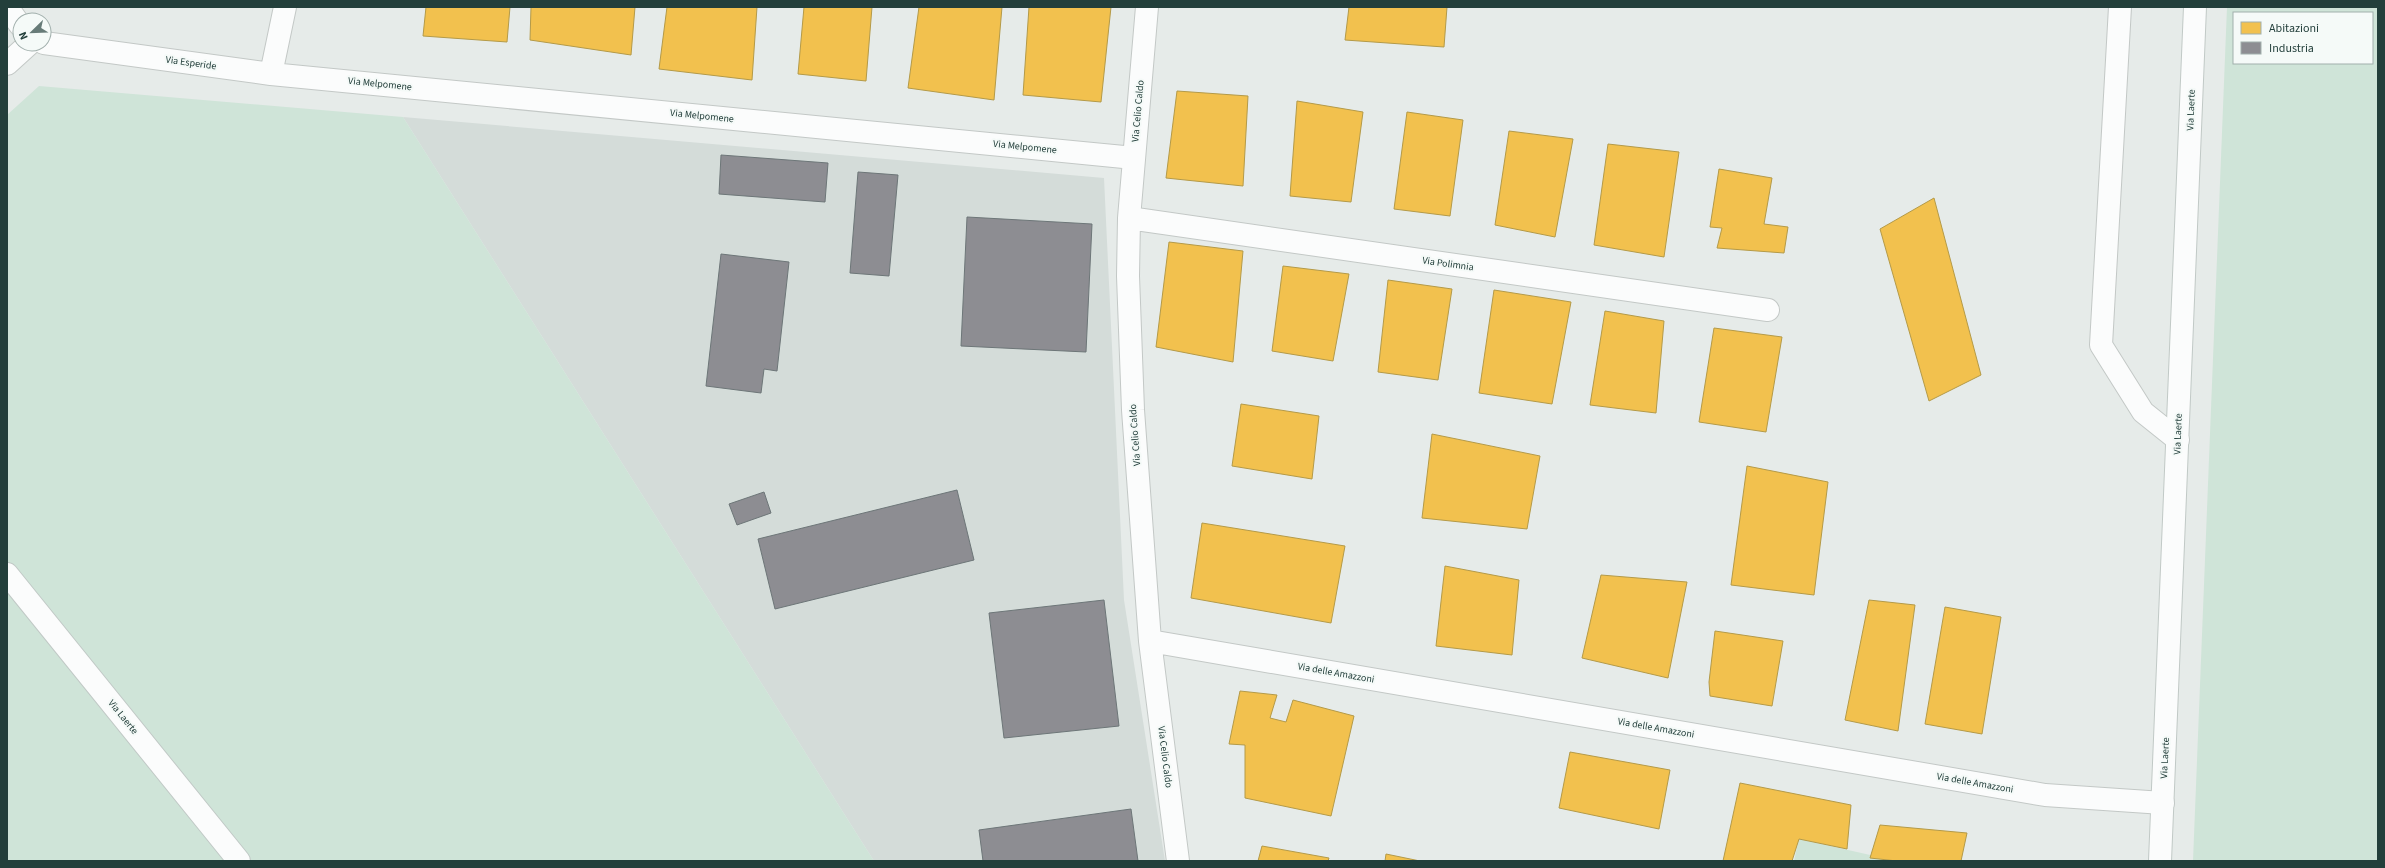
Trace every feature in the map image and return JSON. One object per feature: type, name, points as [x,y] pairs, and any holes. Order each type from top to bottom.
[{"type":"street","points":[[270,74],[285,7]]},
{"type":"street","name":"Via Celio Caldo","points":[[1147,7],[1128,218],[1128,276],[1133,410],[1150,641],[1178,861]]},
{"type":"street","points":[[2120,7],[2101,345],[2144,412],[2178,440]]},
{"type":"street","name":"Via Laerte","points":[[2160,861],[2195,7]]},
{"type":"street","name":"Via Esperide","points":[[52,44],[270,74]]},
{"type":"street","points":[[7,64],[20,52]]},
{"type":"street","name":"Via Melpomene","points":[[270,74],[1134,158]]},
{"type":"street","name":"Via Polimnia","points":[[1128,218],[1768,310]]},
{"type":"street","name":"Via Laerte","points":[[7,574],[239,861]]},
{"type":"street","name":"Via delle Amazzoni","points":[[1150,641],[2045,796],[2163,803]]},
{"type":"shaded area","points":[[403,117],[1104,178],[1124,600],[1165,861],[874,861]]},
{"type":"green space","points":[[2227,7],[2378,7],[2378,861],[2193,861]]},
{"type":"green space","points":[[39,86],[403,117],[874,861],[7,861],[7,115]]},
{"type":"green space","points":[[1799,839],[1897,861],[1794,861]]},
{"type":"building: Abitazioni","points":[[426,7],[510,7],[507,42],[423,36]]},
{"type":"building: Abitazioni","points":[[531,7],[635,7],[631,55],[530,40]]},
{"type":"building: Abitazioni","points":[[667,7],[757,7],[752,80],[659,69]]},
{"type":"building: Abitazioni","points":[[804,7],[872,7],[866,81],[798,74]]},
{"type":"building: Abitazioni","points":[[919,7],[1002,7],[994,100],[908,88]]},
{"type":"building: Abitazioni","points":[[1029,7],[1111,7],[1101,102],[1023,95]]},
{"type":"building: Abitazioni","points":[[1349,7],[1447,7],[1444,47],[1345,40]]},
{"type":"building: Abitazioni","points":[[1177,91],[1248,96],[1243,186],[1166,178]]},
{"type":"building: Abitazioni","points":[[1297,101],[1363,112],[1351,202],[1290,196]]},
{"type":"building: Abitazioni","points":[[1407,112],[1463,120],[1450,216],[1394,209]]},
{"type":"building: Abitazioni","points":[[1509,131],[1573,139],[1555,237],[1495,225]]},
{"type":"building: Abitazioni","points":[[1608,144],[1679,152],[1664,257],[1594,245]]},
{"type":"building: Abitazioni","points":[[1719,169],[1772,178],[1764,224],[1788,227],[1784,253],[1717,248],[1722,228],[1710,227]]},
{"type":"building: Abitazioni","points":[[1934,198],[1981,375],[1929,401],[1880,229]]},
{"type":"building: Abitazioni","points":[[1169,242],[1243,251],[1233,362],[1156,347]]},
{"type":"building: Abitazioni","points":[[1283,266],[1349,274],[1333,361],[1272,351]]},
{"type":"building: Abitazioni","points":[[1388,280],[1452,289],[1438,380],[1378,372]]},
{"type":"building: Abitazioni","points":[[1494,290],[1571,302],[1552,404],[1479,393]]},
{"type":"building: Abitazioni","points":[[1605,311],[1664,321],[1656,413],[1590,405]]},
{"type":"building: Abitazioni","points":[[1714,328],[1782,337],[1766,432],[1699,422]]},
{"type":"building: Abitazioni","points":[[1241,404],[1319,416],[1312,479],[1232,466]]},
{"type":"building: Abitazioni","points":[[1432,434],[1540,456],[1527,529],[1422,518]]},
{"type":"building: Abitazioni","points":[[1747,466],[1828,482],[1814,595],[1731,585]]},
{"type":"building: Abitazioni","points":[[1202,523],[1345,546],[1331,623],[1191,598]]},
{"type":"building: Abitazioni","points":[[1445,566],[1519,580],[1512,655],[1436,646]]},
{"type":"building: Abitazioni","points":[[1601,575],[1687,582],[1668,678],[1582,658]]},
{"type":"building: Abitazioni","points":[[1869,600],[1915,605],[1898,731],[1845,720]]},
{"type":"building: Abitazioni","points":[[1945,607],[2001,617],[1982,734],[1925,724]]},
{"type":"building: Abitazioni","points":[[1715,631],[1783,641],[1772,706],[1710,696],[1709,682]]},
{"type":"building: Abitazioni","points":[[1240,691],[1277,695],[1270,718],[1286,722],[1293,700],[1354,716],[1331,816],[1245,798],[1245,745],[1229,744]]},
{"type":"building: Abitazioni","points":[[1570,752],[1670,770],[1659,829],[1559,808]]},
{"type":"building: Abitazioni","points":[[1740,783],[1851,805],[1847,849],[1799,839],[1792,861],[1723,861]]},
{"type":"building: Abitazioni","points":[[1880,825],[1967,833],[1961,861],[1897,861],[1870,858]]},
{"type":"building: Abitazioni","points":[[1262,846],[1329,858],[1328,861],[1258,861]]},
{"type":"building: Abitazioni","points":[[1386,854],[1420,861],[1385,861]]},
{"type":"building: Industria","points":[[721,155],[828,163],[825,202],[719,194]]},
{"type":"building: Industria","points":[[858,172],[898,175],[889,276],[850,273]]},
{"type":"building: Industria","points":[[967,217],[1092,224],[1086,352],[961,346]]},
{"type":"building: Industria","points":[[721,254],[789,262],[777,371],[764,369],[761,393],[706,386]]},
{"type":"building: Industria","points":[[957,490],[974,560],[775,609],[758,539]]},
{"type":"building: Industria","points":[[764,492],[771,513],[737,525],[729,504]]},
{"type":"building: Industria","points":[[1104,600],[1119,726],[1004,738],[989,613]]},
{"type":"building: Industria","points":[[1131,809],[1138,861],[983,861],[979,830]]}]
